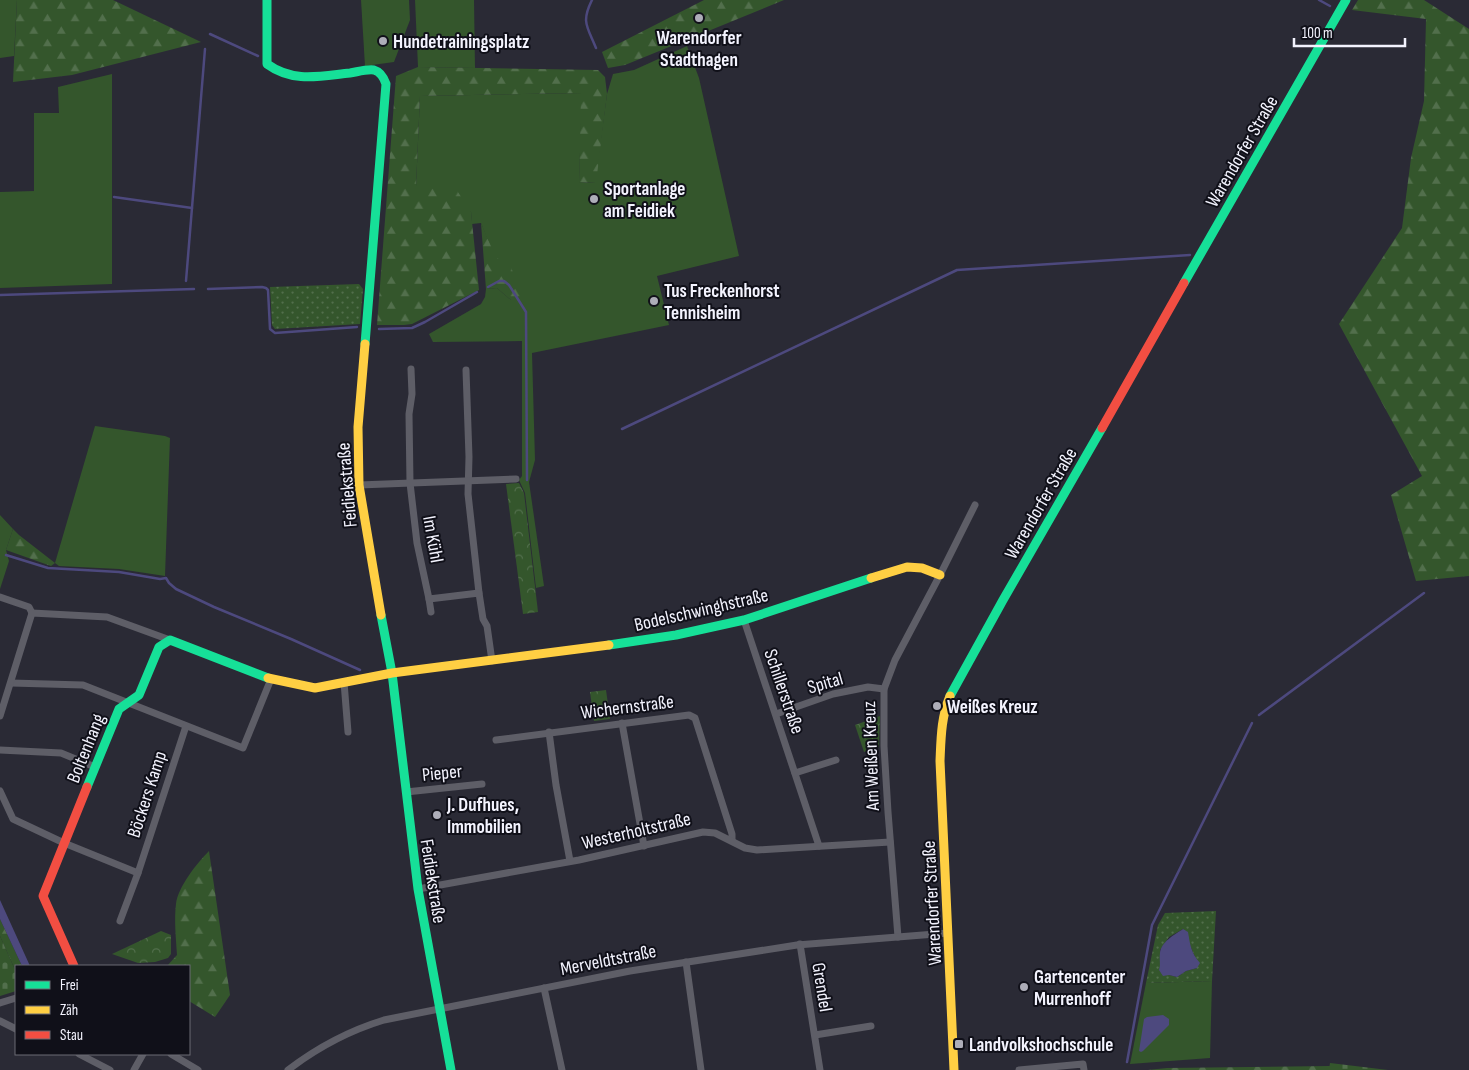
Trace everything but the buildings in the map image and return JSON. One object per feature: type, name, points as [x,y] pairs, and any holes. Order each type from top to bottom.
[{"type":"street","name":"Feidiekstraße","points":[[267,0],[267,64],[278,72],[307,77],[372,70],[383,76],[386,84],[360,394],[358,427],[359,485],[365,530],[392,673],[418,889],[451,1070]]},
{"type":"street","name":"Warendorfer Straße","points":[[954,1070],[940,745],[946,706],[1033,547],[1346,0]]},
{"type":"street","name":"Im Kühl","points":[[411,369],[412,394],[409,414],[410,484],[417,543],[431,612]]},
{"type":"street","name":"Im Kühl","points":[[466,370],[469,457],[468,494],[478,593],[483,619],[487,626],[492,661]]},
{"type":"street","points":[[359,485],[516,478]]},
{"type":"street","name":"Am Weißen Kreuz","points":[[898,936],[884,746],[884,689],[894,660],[975,505]]},
{"type":"street","name":"Bodelschwinghstraße","points":[[392,673],[676,635],[744,620],[906,567],[922,568],[940,575]]},
{"type":"street","points":[[429,599],[478,593]]},
{"type":"street","points":[[0,597],[29,607],[32,613],[0,716]]},
{"type":"street","points":[[32,613],[107,616],[272,679],[315,688],[392,673]]},
{"type":"street","name":"Schillerstraße","points":[[744,620],[819,846]]},
{"type":"street","name":"Boltenhang","points":[[74,965],[43,896],[119,709],[138,695],[159,648],[170,640]]},
{"type":"street","points":[[11,683],[83,685],[244,748],[272,679]]},
{"type":"street","points":[[344,682],[348,732]]},
{"type":"street","name":"Spital","points":[[776,714],[833,694],[868,687],[884,689]]},
{"type":"street","name":"Wichernstraße","points":[[496,740],[688,715],[694,718],[732,834],[732,840]]},
{"type":"street","points":[[622,723],[644,846]]},
{"type":"street","name":"Böckers Kamp","points":[[120,921],[138,873],[186,726]]},
{"type":"street","points":[[550,732],[556,786],[570,861]]},
{"type":"street","points":[[0,750],[61,753],[95,766]]},
{"type":"street","points":[[795,772],[836,760]]},
{"type":"street","name":"Pieper","points":[[406,792],[482,784]]},
{"type":"street","points":[[0,791],[13,819],[64,843],[138,873]]},
{"type":"street","name":"Westerholtstraße","points":[[418,889],[570,861],[703,832],[715,833],[746,848],[757,850],[890,842]]},
{"type":"street","name":"Merveldtstraße","points":[[288,1070],[326,1044],[384,1020],[630,971],[800,944],[948,933]]},
{"type":"street","name":"Grendel","points":[[800,944],[820,1070]]},
{"type":"street","points":[[686,962],[701,1070]]},
{"type":"street","points":[[544,988],[562,1070]]},
{"type":"street","points":[[0,1003],[15,998]]},
{"type":"street","points":[[0,1021],[15,1028]]},
{"type":"street","name":"Grendel","points":[[814,1034],[871,1026]]},
{"type":"street","points":[[81,1055],[110,1070]]},
{"type":"street","points":[[134,1070],[142,1055]]},
{"type":"street","points":[[173,1055],[198,1070]]},
{"type":"street","points":[[1019,1070],[1083,1064],[1084,1070]]},
{"type":"green space","points":[[0,0],[17,0],[14,56],[0,58]]},
{"type":"green space","points":[[17,0],[113,0],[201,42],[72,75],[13,82]]},
{"type":"green space","name":"Hundetrainingsplatz","points":[[361,0],[409,0],[410,20],[394,62],[365,66]]},
{"type":"green space","points":[[415,0],[474,0],[475,68],[418,67]]},
{"type":"green space","points":[[704,0],[784,0],[625,65],[608,68],[602,52]]},
{"type":"green space","points":[[1358,0],[1424,0],[1469,29],[1469,576],[1416,581],[1391,495],[1422,476],[1339,324],[1402,228],[1411,158],[1424,101],[1426,19],[1352,10]]},
{"type":"green space","name":"Sportanlage am Feidiek","points":[[687,46],[699,78],[739,256],[657,276],[669,325],[532,353],[535,460],[529,482],[544,586],[536,588],[525,493],[519,480],[522,476],[522,341],[433,342],[429,334],[481,304],[485,297],[486,289],[497,288],[511,300],[481,223],[472,224],[471,212],[416,186],[420,96],[582,93],[579,182],[595,183],[607,94],[613,74],[634,70]]},
{"type":"green space","points":[[418,67],[598,70],[605,77],[607,94],[596,183],[579,182],[581,93],[420,96],[416,186],[454,186],[471,212],[479,290],[412,324],[377,325],[396,76]]},
{"type":"green space","points":[[112,74],[112,284],[0,288],[0,192],[34,191],[34,113],[59,113],[58,87]]},
{"type":"green space","points":[[481,223],[496,258],[510,263],[520,296],[516,301],[511,300],[497,288],[486,289]]},
{"type":"green space","points":[[359,284],[363,289],[360,324],[275,329],[272,325],[270,287]]},
{"type":"green space","points":[[95,426],[170,438],[165,576],[119,569],[59,566],[55,563]]},
{"type":"green space","points":[[519,483],[524,493],[538,612],[523,614],[506,484]]},
{"type":"green space","points":[[0,515],[13,529],[6,550],[9,561],[0,589]]},
{"type":"green space","points":[[13,529],[55,563],[51,566],[6,550]]},
{"type":"green space","points":[[606,690],[610,719],[594,721],[590,692]]},
{"type":"green space","points":[[880,716],[879,747],[864,752],[855,725]]},
{"type":"green space","points":[[209,851],[230,995],[215,1017],[190,1002],[190,965],[168,965],[177,955],[175,916],[180,890]]},
{"type":"green space","points":[[1216,911],[1212,981],[1146,983],[1158,925],[1165,913]],"holes":[[[1183,929],[1195,957],[1197,968],[1186,971],[1177,977],[1169,975],[1161,964],[1160,950],[1169,937]]]},
{"type":"green space","points":[[0,919],[22,965],[15,965],[15,970],[0,936]]},
{"type":"green space","points":[[161,931],[171,935],[171,954],[168,958],[155,962],[138,963],[112,954]]},
{"type":"green space","points":[[0,936],[15,970],[15,991],[0,996]]},
{"type":"green space","points":[[1212,981],[1210,1058],[1130,1064],[1146,983]]},
{"type":"green space","points":[[1330,1063],[1388,1070],[1329,1070]]},
{"type":"green space","points":[[1330,1066],[1362,1070],[1148,1070],[1167,1068]]},
{"type":"shaded area","points":[[0,900],[30,965],[22,965],[0,919]]},
{"type":"shaded area","points":[[1183,929],[1188,932],[1193,952],[1200,963],[1197,968],[1186,971],[1177,977],[1163,976],[1159,970],[1161,949],[1168,939]]},
{"type":"shaded area","points":[[1163,1015],[1169,1019],[1169,1025],[1143,1051],[1139,1051],[1144,1019]]},
{"type":"waterway","points":[[592,0],[586,24],[596,48]]},
{"type":"waterway","points":[[1319,0],[1330,6]]},
{"type":"waterway","points":[[210,34],[258,56]]},
{"type":"waterway","points":[[186,281],[205,49]]},
{"type":"waterway","points":[[114,197],[192,208]]},
{"type":"waterway","points":[[622,429],[957,270],[1190,255]]},
{"type":"waterway","points":[[488,287],[499,281],[504,281],[509,285],[526,312],[527,480]]},
{"type":"waterway","points":[[208,289],[266,288],[268,290],[270,329],[275,333],[357,327]]},
{"type":"waterway","points":[[0,295],[194,289]]},
{"type":"waterway","points":[[379,329],[412,328],[477,292]]},
{"type":"waterway","points":[[6,555],[48,568],[119,572],[160,579],[166,578],[176,589],[360,670]]},
{"type":"waterway","points":[[1259,715],[1424,593]]},
{"type":"waterway","points":[[1127,1062],[1152,925],[1252,723]]},
{"type":"traffic: fast","points":[[267,0],[267,64],[287,74],[307,77],[374,70],[379,72],[386,84],[365,344]]},
{"type":"traffic: fast","points":[[1184,283],[1346,0]]},
{"type":"traffic: fast","points":[[950,696],[1102,428]]},
{"type":"traffic: fast","points":[[609,645],[676,635],[744,620],[871,578]]},
{"type":"traffic: fast","points":[[381,615],[392,673],[418,889],[451,1070]]},
{"type":"traffic: fast","points":[[87,787],[119,709],[139,695],[159,647],[170,640],[268,678]]},
{"type":"traffic: slow","points":[[365,344],[358,427],[359,485],[381,615]]},
{"type":"traffic: slow","points":[[871,578],[907,567],[922,568],[940,575]]},
{"type":"traffic: slow","points":[[268,678],[315,688],[392,673],[609,645]]},
{"type":"traffic: slow","points":[[950,696],[943,720],[940,761],[954,1070]]},
{"type":"traffic: jam","points":[[1102,428],[1184,283]]},
{"type":"traffic: jam","points":[[74,965],[43,896],[87,787]]},
{"type":"place","name":"Warendorfer Stadthagen","points":[[699,18]]},
{"type":"place","name":"Hundetrainingsplatz","points":[[383,41]]},
{"type":"place","name":"Sportanlage am Feidiek","points":[[594,199]]},
{"type":"place","name":"Tus Freckenhorst Tennisheim","points":[[654,301]]},
{"type":"place","name":"Weißes Kreuz","points":[[937,706]]},
{"type":"place","name":"J. Dufhues, Immobilien","points":[[437,815]]},
{"type":"place","name":"Gartencenter Murrenhoff","points":[[1024,987]]},
{"type":"place","name":"Landvolkshochschule","points":[[959,1044]]}]
